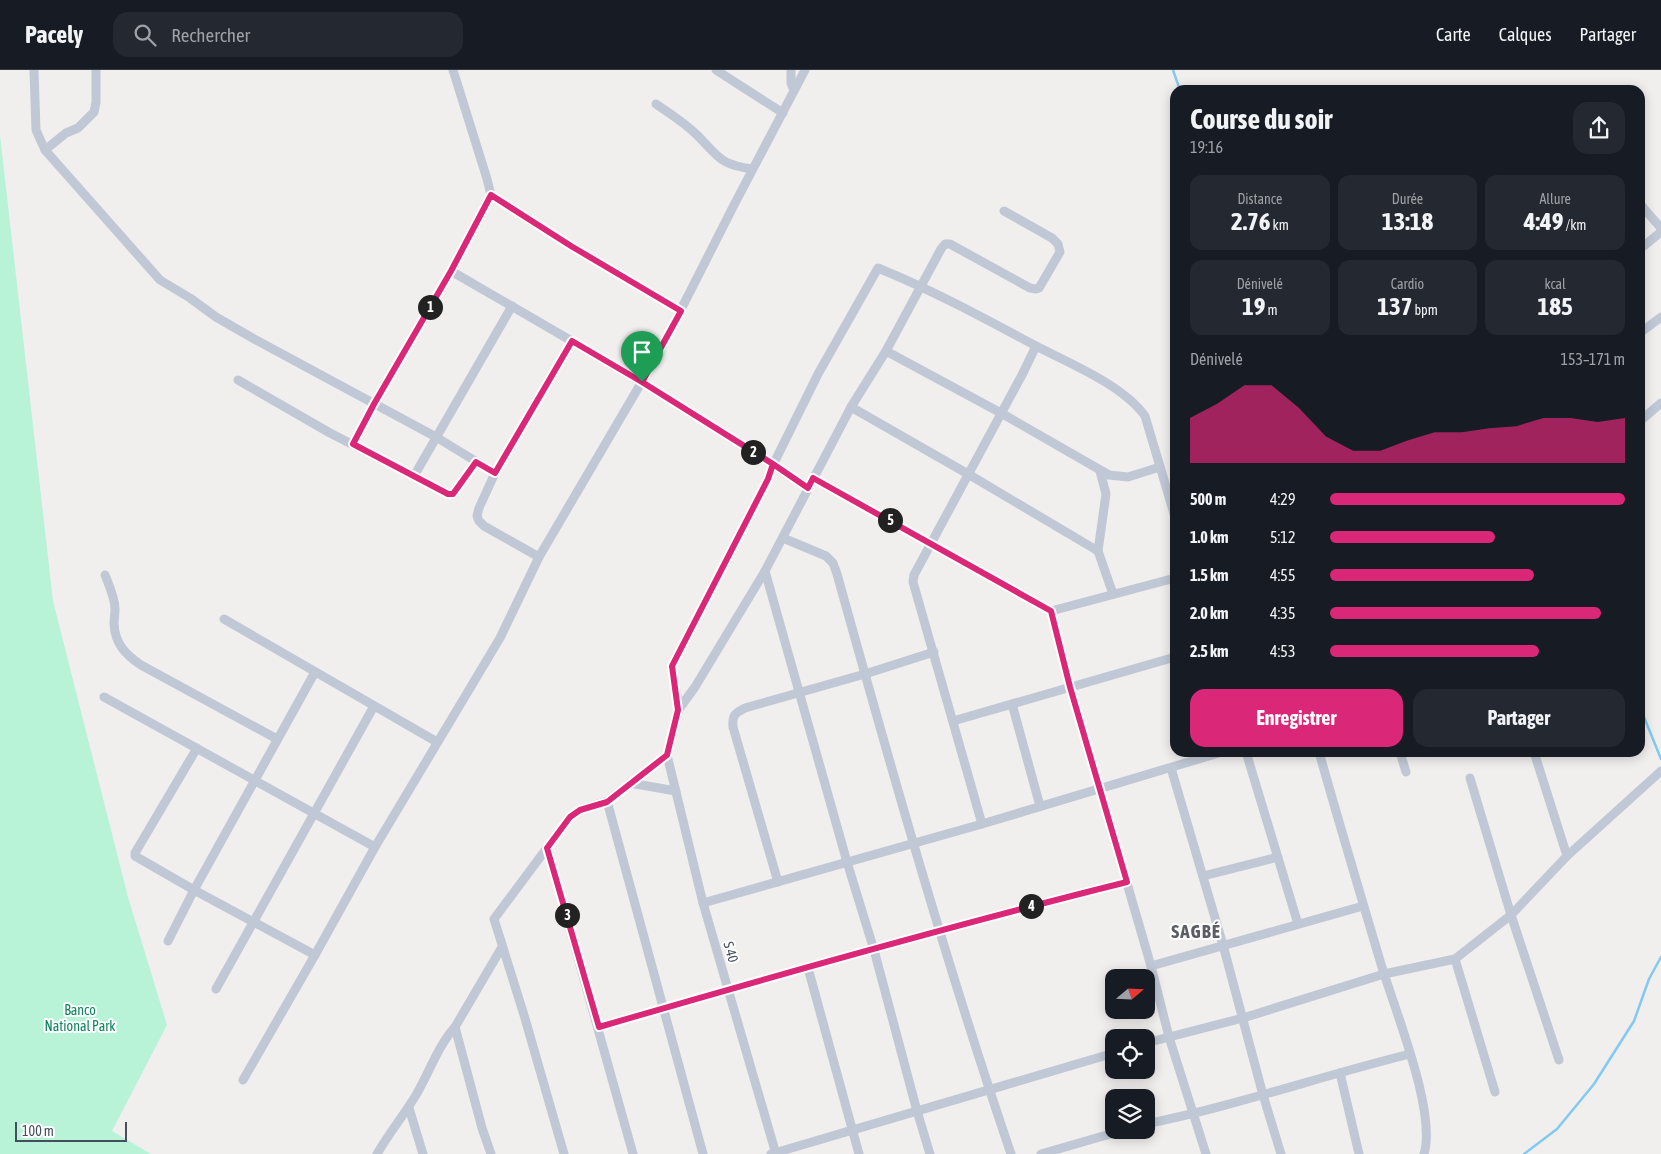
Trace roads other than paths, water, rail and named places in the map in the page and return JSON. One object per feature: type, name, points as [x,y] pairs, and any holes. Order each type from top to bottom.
[{"type":"street","points":[[34,70],[36,130],[45,150],[160,280],[190,298],[216,317],[436,437],[495,473]]},
{"type":"street","points":[[45,150],[66,133],[78,128],[94,112],[96,102],[96,70]]},
{"type":"street","points":[[453,70],[491,195],[571,246],[681,311]]},
{"type":"street","points":[[716,70],[783,113]]},
{"type":"street","points":[[791,70],[791,82],[794,91]]},
{"type":"street","points":[[243,1080],[315,955],[374,847],[500,638],[539,557],[642,382],[681,311],[752,169],[805,70]]},
{"type":"street","points":[[656,104],[684,123],[719,159],[734,166],[752,169]]},
{"type":"street","points":[[353,444],[451,271],[491,195]]},
{"type":"street","points":[[1645,210],[1661,228]]},
{"type":"street","points":[[678,710],[695,687],[765,570],[850,407],[886,352],[941,248],[945,244],[950,244],[1030,288],[1039,288],[1060,252],[1058,244],[1052,238],[1004,211]]},
{"type":"street","points":[[1645,245],[1661,232]]},
{"type":"street","points":[[564,1154],[494,919],[570,817],[580,810],[607,802],[667,755],[678,710],[672,666],[768,479],[773,464],[818,374],[878,268],[921,286],[1036,346],[1112,387],[1139,408],[1144,416],[1170,500]]},
{"type":"street","points":[[451,271],[642,382],[808,488]]},
{"type":"street","points":[[414,476],[512,306]]},
{"type":"street","points":[[1645,329],[1661,317]]},
{"type":"street","points":[[539,557],[484,526],[479,522],[477,516],[495,473],[572,341]]},
{"type":"street","points":[[982,824],[913,582],[914,575],[931,542],[1036,346]]},
{"type":"street","points":[[886,352],[1001,413],[1100,471],[1110,475],[1128,477],[1160,467]]},
{"type":"street","points":[[238,380],[448,494],[453,494],[476,462]]},
{"type":"street","points":[[1645,417],[1661,403]]},
{"type":"street","points":[[850,407],[1098,551]]},
{"type":"street","points":[[1100,471],[1106,494],[1098,551],[1114,594]]},
{"type":"street","points":[[813,478],[931,542],[1051,611],[1170,579]]},
{"type":"street","points":[[782,538],[826,556],[833,564],[912,844],[1012,1154]]},
{"type":"street","points":[[765,570],[847,862],[874,950],[930,1154]]},
{"type":"street","points":[[105,575],[116,607],[115,636],[128,656],[141,665],[277,739]]},
{"type":"street","points":[[1051,611],[1070,687],[1151,966],[1169,1037],[1206,1154]]},
{"type":"street","points":[[224,619],[438,742]]},
{"type":"street","points":[[778,882],[733,727],[732,718],[735,712],[934,652]]},
{"type":"street","points":[[953,722],[1170,658]]},
{"type":"street","points":[[168,941],[194,890],[315,672]]},
{"type":"street","points":[[104,697],[374,847]]},
{"type":"street","points":[[1012,704],[1040,806]]},
{"type":"street","points":[[216,989],[374,706]]},
{"type":"street","points":[[197,748],[135,853],[137,858],[315,955]]},
{"type":"street","name":"S 40","points":[[667,755],[704,904],[774,1154]]},
{"type":"street","points":[[704,904],[1206,757]]},
{"type":"street","points":[[1248,757],[1298,924]]},
{"type":"street","points":[[1320,757],[1363,906],[1410,1054],[1422,1099],[1427,1136],[1424,1154]]},
{"type":"street","points":[[1402,757],[1406,772]]},
{"type":"street","points":[[1536,757],[1567,856]]},
{"type":"street","points":[[1172,768],[1281,1154]]},
{"type":"street","points":[[1155,1041],[1243,1018],[1384,974],[1455,959],[1511,915],[1567,856],[1661,771]]},
{"type":"street","points":[[1470,778],[1511,915],[1559,1060]]},
{"type":"street","points":[[630,783],[676,791]]},
{"type":"street","points":[[607,802],[703,1154]]},
{"type":"street","points":[[547,848],[599,1027],[633,1154]]},
{"type":"street","points":[[1203,876],[1278,857]]},
{"type":"street","points":[[599,1027],[1015,910],[1127,882]]},
{"type":"street","points":[[1151,966],[1363,906]]},
{"type":"street","points":[[378,1154],[409,1108],[446,1039],[502,947]]},
{"type":"street","points":[[1455,959],[1495,1092]]},
{"type":"street","points":[[808,968],[859,1154]]},
{"type":"street","points":[[455,1027],[482,1128],[491,1154]]},
{"type":"street","points":[[1155,1122],[1194,1114],[1410,1054]]},
{"type":"street","points":[[774,1154],[1105,1056]]},
{"type":"street","points":[[1340,1073],[1359,1154]]},
{"type":"street","points":[[409,1108],[423,1154]]},
{"type":"street","points":[[1041,1154],[1105,1135]]},
{"type":"waterway","points":[[1173,70],[1178,85]]},
{"type":"waterway","points":[[1645,719],[1661,759]]},
{"type":"waterway","points":[[1524,1154],[1557,1129],[1594,1084],[1634,1021],[1649,979],[1661,957]]},
{"type":"district","name":"SAGBÉ","points":[[1196,931]]},
{"type":"park label","name":"Banco National Park","points":[[80,1018]]}]
